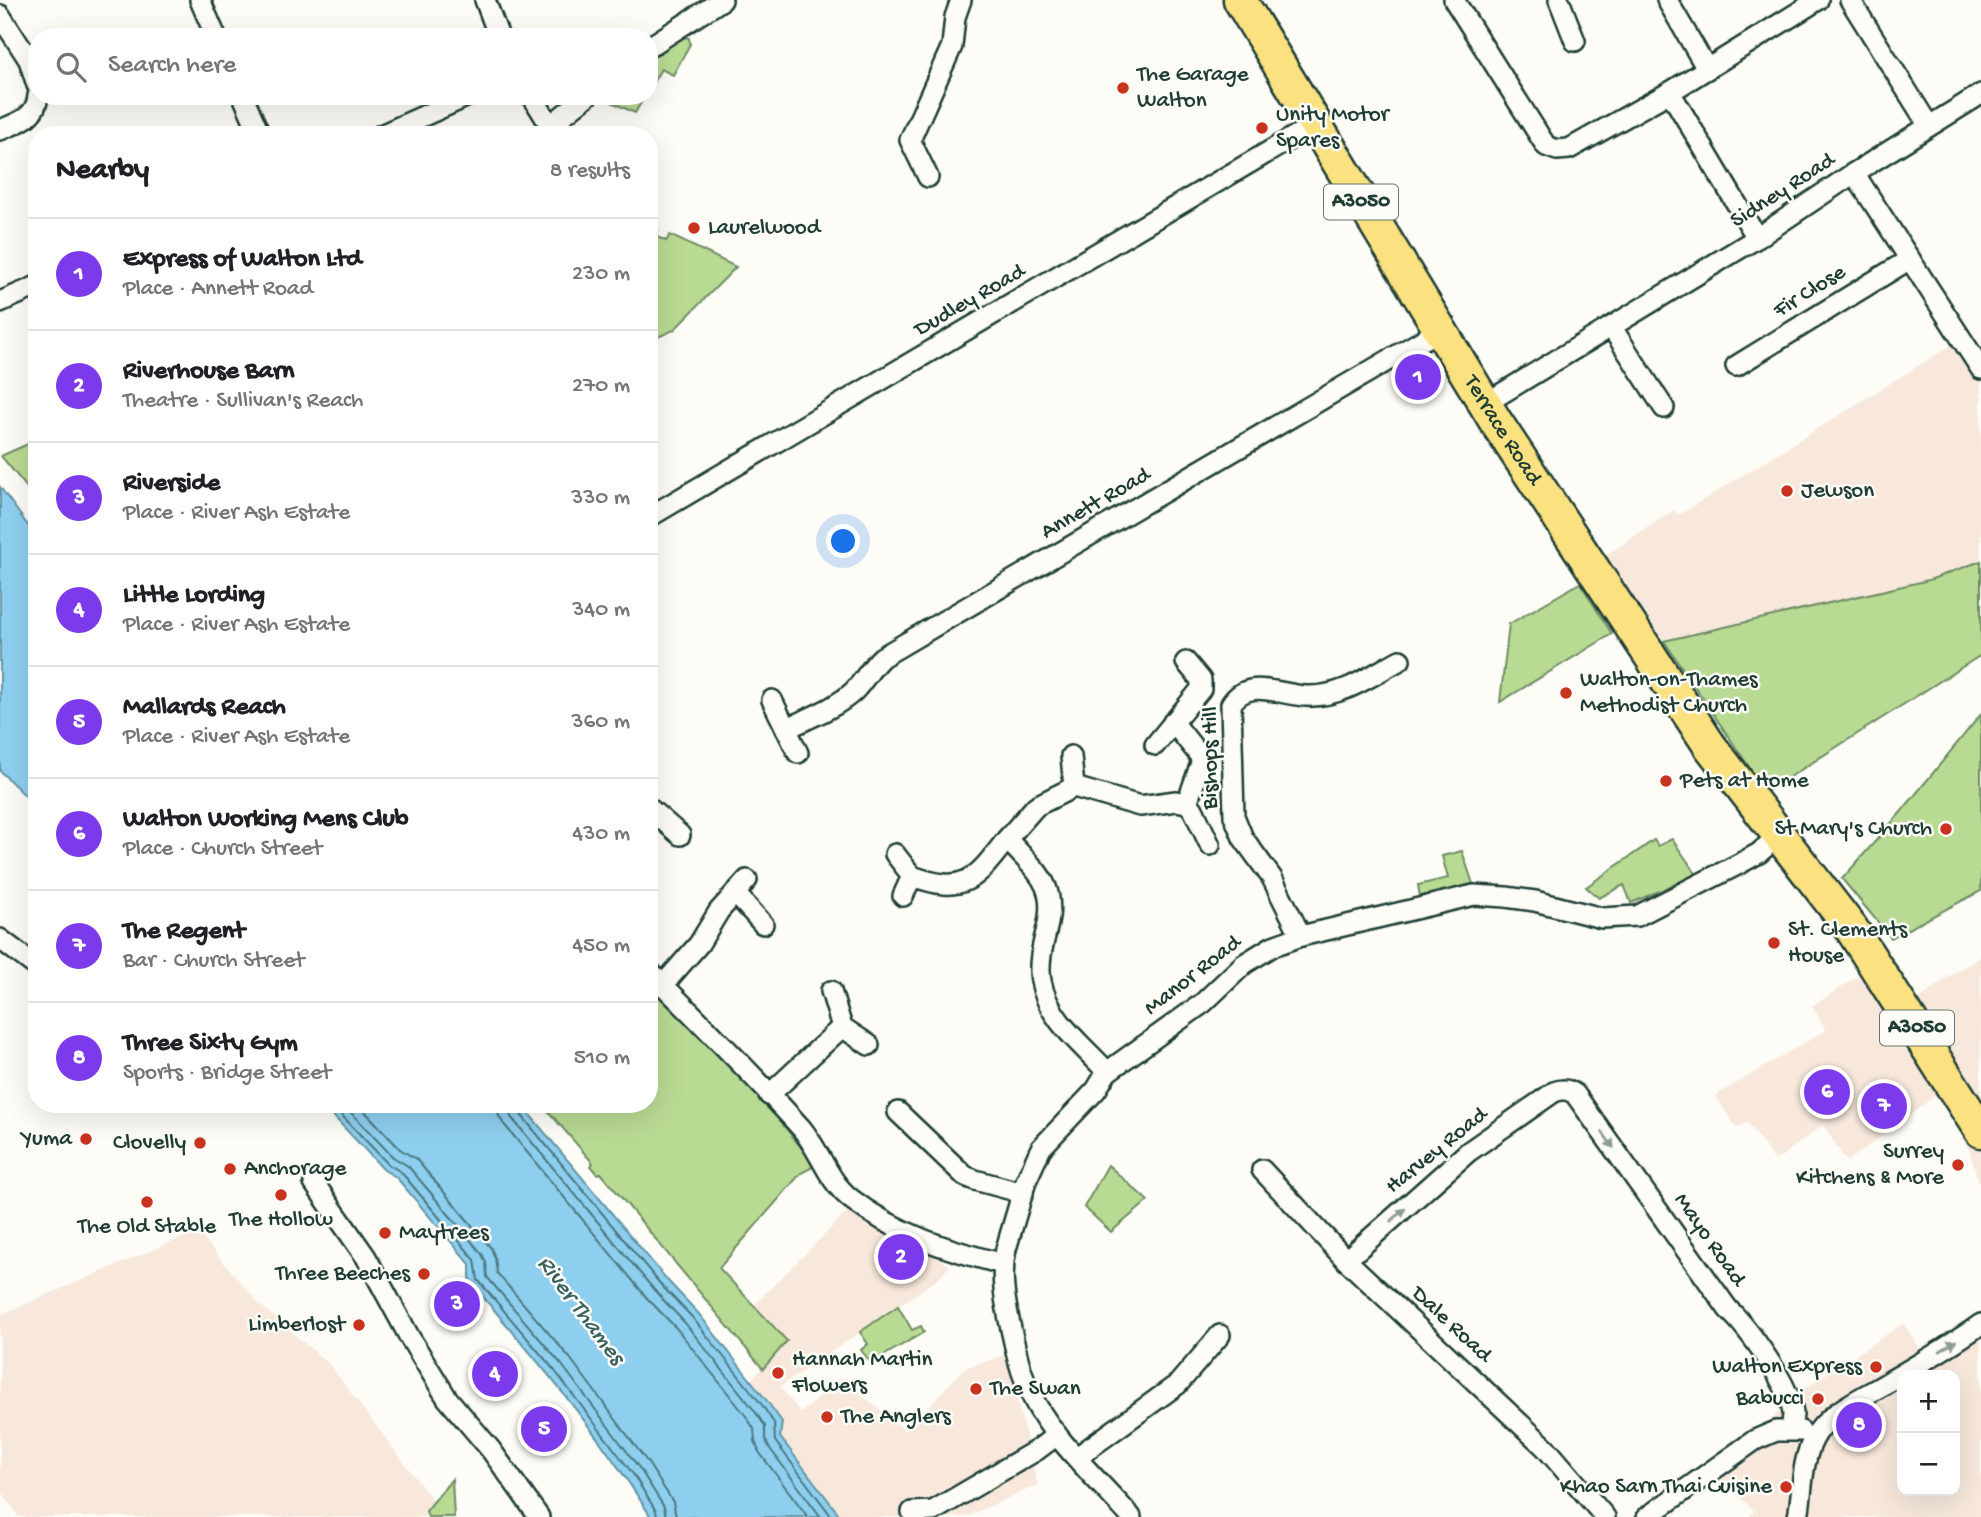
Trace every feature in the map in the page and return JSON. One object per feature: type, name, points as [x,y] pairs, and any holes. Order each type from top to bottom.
[{"type":"main road","name":"Terrace Road","points":[[1240,0],[1496,422],[1710,746],[1778,836]]},
{"type":"main road","name":"A3050","points":[[1778,836],[1851,928],[1981,1131]]},
{"type":"street","points":[[200,0],[212,28]]},
{"type":"street","points":[[485,0],[496,28]]},
{"type":"street","points":[[658,41],[722,0]]},
{"type":"street","points":[[928,177],[910,140],[952,46],[961,0]]},
{"type":"street","points":[[1454,0],[1546,146],[1557,150],[1569,149],[1670,92],[1818,0]]},
{"type":"street","points":[[1559,0],[1575,41]]},
{"type":"street","points":[[1667,0],[1707,69]]},
{"type":"street","points":[[1850,0],[1929,127]]},
{"type":"street","points":[[0,15],[28,58]]},
{"type":"street","points":[[1670,92],[1757,238]]},
{"type":"street","name":"Sidney Road","points":[[1486,403],[1757,238],[1854,173],[1981,94]]},
{"type":"street","points":[[0,130],[29,118],[37,105]]},
{"type":"street","points":[[247,105],[256,126]]},
{"type":"street","points":[[401,126],[448,105]]},
{"type":"street","points":[[538,105],[551,126]]},
{"type":"street","points":[[557,126],[577,105]]},
{"type":"street","name":"Dudley Road","points":[[658,512],[1314,125]]},
{"type":"street","points":[[1854,173],[1981,369]]},
{"type":"street","name":"Fir Close","points":[[1736,366],[1910,259]]},
{"type":"street","points":[[0,302],[28,290]]},
{"type":"street","points":[[1612,328],[1664,408]]},
{"type":"street","name":"Annett Road","points":[[786,729],[845,698],[856,689],[882,657],[1440,330]]},
{"type":"street","name":"Bishops Hill","points":[[1301,936],[1272,878],[1238,828],[1234,816],[1231,704],[1236,696],[1248,689],[1309,697],[1340,693],[1400,660]]},
{"type":"street","points":[[1155,745],[1201,690],[1201,680],[1186,662]]},
{"type":"street","points":[[772,700],[798,753]]},
{"type":"street","points":[[1173,722],[1198,750],[1200,756],[1187,803]]},
{"type":"street","points":[[1071,756],[1074,787]]},
{"type":"street","points":[[895,854],[912,876],[940,885],[958,884],[977,875],[985,867],[1036,806],[1074,787],[1140,806],[1175,801],[1187,803],[1193,809],[1210,845]]},
{"type":"street","points":[[658,816],[680,835]]},
{"type":"street","name":"Manor Road","points":[[1131,1517],[1057,1435],[1033,1399],[1024,1378],[1005,1302],[1003,1264],[1023,1193],[1041,1147],[1096,1090],[1107,1072],[1203,1003],[1244,964],[1273,946],[1301,936],[1474,895],[1535,901],[1602,918],[1637,916],[1759,853],[1778,836]]},
{"type":"street","points":[[1007,839],[1038,873],[1050,894],[1051,907],[1040,965],[1046,995],[1061,1023],[1107,1072]]},
{"type":"street","points":[[902,896],[912,876]]},
{"type":"street","points":[[658,976],[699,944],[719,911],[741,887],[762,924]]},
{"type":"street","points":[[0,939],[28,960]]},
{"type":"street","points":[[658,980],[804,1132],[823,1164],[848,1196],[871,1214],[923,1240],[950,1251],[1003,1264]]},
{"type":"street","points":[[831,991],[842,1027],[869,1045]]},
{"type":"street","points":[[769,1095],[842,1027]]},
{"type":"street","name":"Harvey Road","points":[[1346,1260],[1468,1152],[1554,1092],[1565,1089]]},
{"type":"street","name":"Mayo Road","points":[[1565,1089],[1575,1094],[1728,1309],[1772,1366],[1793,1412],[1791,1430]]},
{"type":"street","points":[[898,1112],[965,1176],[1023,1193]]},
{"type":"street","name":"Dale Road","points":[[1262,1170],[1346,1260],[1545,1447],[1605,1517]]},
{"type":"street","points":[[314,1183],[366,1257],[410,1338],[447,1398],[491,1450],[539,1517]]},
{"type":"street","points":[[1798,1517],[1805,1466],[1815,1436],[1825,1423],[1981,1324]]},
{"type":"street","points":[[1077,1457],[1178,1384],[1220,1335]]},
{"type":"street","points":[[1647,1517],[1745,1446],[1776,1431],[1791,1430],[1815,1436]]},
{"type":"street","points":[[912,1512],[933,1511],[1037,1450],[1057,1435]]},
{"type":"shaded area","points":[[1961,339],[1981,369],[1981,561],[1929,580],[1664,641],[1606,555],[1674,510],[1679,515]]},
{"type":"shaded area","points":[[1981,956],[1981,1189],[1969,1150],[1939,1093],[1847,1162],[1823,1125],[1775,1161],[1747,1122],[1737,1128],[1715,1096],[1826,1030],[1812,1006],[1863,973],[1910,1007],[1945,979]]},
{"type":"shaded area","points":[[855,1204],[950,1266],[938,1279],[780,1387],[801,1413],[841,1378],[906,1431],[964,1368],[1006,1355],[1038,1485],[966,1517],[841,1517],[780,1437],[751,1380],[787,1341],[754,1305]]},
{"type":"shaded area","points":[[197,1231],[260,1305],[329,1364],[434,1502],[426,1511],[428,1517],[19,1517],[0,1489],[0,1315]]},
{"type":"shaded area","points":[[1981,1310],[1981,1517],[1749,1517],[1754,1511],[1713,1471],[1751,1444],[1791,1397],[1904,1323],[1921,1351],[1965,1324]]},
{"type":"green space","points":[[679,36],[689,38],[690,44],[673,75],[661,69],[658,74],[658,51]]},
{"type":"green space","points":[[618,105],[640,105],[635,113]]},
{"type":"green space","points":[[670,235],[736,267],[674,330],[658,337],[658,237],[666,241]]},
{"type":"green space","points":[[28,444],[28,489],[1,456]]},
{"type":"green space","points":[[1981,561],[1981,655],[1766,792],[1664,641],[1929,580]]},
{"type":"green space","points":[[1580,583],[1612,634],[1500,702],[1509,624]]},
{"type":"green space","points":[[1981,714],[1981,891],[1891,938],[1842,879]]},
{"type":"green space","points":[[1672,839],[1697,875],[1631,903],[1624,885],[1599,898],[1586,887],[1654,840],[1658,846]]},
{"type":"green space","points":[[1462,851],[1473,884],[1420,897],[1418,885],[1448,878],[1442,856]]},
{"type":"green space","points":[[658,987],[760,1095],[813,1163],[811,1168],[801,1173],[719,1268],[787,1341],[763,1369],[601,1173],[598,1174],[591,1166],[593,1163],[550,1113],[658,1113]]},
{"type":"green space","points":[[1108,1165],[1148,1201],[1111,1232],[1084,1207]]},
{"type":"green space","points":[[898,1306],[912,1330],[921,1326],[924,1332],[871,1363],[861,1350],[868,1344],[860,1332]]},
{"type":"green space","points":[[452,1479],[454,1517],[428,1517],[426,1511]]},
{"type":"water","points":[[0,487],[28,526],[28,798],[0,771]]},
{"type":"water","name":"River Thames","points":[[330,1113],[528,1113],[668,1281],[698,1313],[767,1401],[782,1422],[780,1437],[841,1517],[651,1517],[588,1426],[470,1282],[470,1264],[396,1177],[384,1170]]},
{"type":"place","name":"The Garage Walton","points":[[1123,88]]},
{"type":"place","name":"Unity Motor Spares","points":[[1262,128]]},
{"type":"place","name":"Laurelwood","points":[[694,228]]},
{"type":"place","name":"Express of Walton Ltd","points":[[1418,377]]},
{"type":"place","name":"Jewson","points":[[1787,491]]},
{"type":"place","name":"Walton-on-Thames Methodist Church","points":[[1566,693]]},
{"type":"place","name":"Pets at Home","points":[[1666,781]]},
{"type":"place","name":"St Mary's Church","points":[[1946,829]]},
{"type":"place","name":"St. Clements House","points":[[1774,943]]},
{"type":"place","name":"Walton Working Mens Club","points":[[1827,1092]]},
{"type":"place","name":"The Regent","points":[[1884,1106]]},
{"type":"place","name":"Yuma","points":[[86,1139]]},
{"type":"place","name":"Clovelly","points":[[200,1143]]},
{"type":"place","name":"Surrey Kitchens & More","points":[[1958,1165]]},
{"type":"place","name":"Anchorage","points":[[230,1169]]},
{"type":"place","name":"The Hollow","points":[[281,1195]]},
{"type":"place","name":"The Old Stable","points":[[147,1202]]},
{"type":"place","name":"Maytrees","points":[[385,1233]]},
{"type":"place","name":"Riverhouse Barn","points":[[901,1257]]},
{"type":"place","name":"Three Beeches","points":[[424,1274]]},
{"type":"place","name":"Riverside","points":[[457,1304]]},
{"type":"place","name":"Limberlost","points":[[359,1325]]},
{"type":"place","name":"Walton Express","points":[[1876,1367]]},
{"type":"place","name":"Hannah Martin Flowers","points":[[778,1373]]},
{"type":"place","name":"Little Lording","points":[[495,1374]]},
{"type":"place","name":"The Swan","points":[[976,1389]]},
{"type":"place","name":"Babucci","points":[[1818,1399]]},
{"type":"place","name":"The Anglers","points":[[827,1417]]},
{"type":"place","name":"Three Sixty Gym","points":[[1859,1425]]},
{"type":"place","name":"Mallards Reach","points":[[544,1429]]},
{"type":"place","name":"Khao Sarn Thai Cuisine","points":[[1786,1487]]}]
